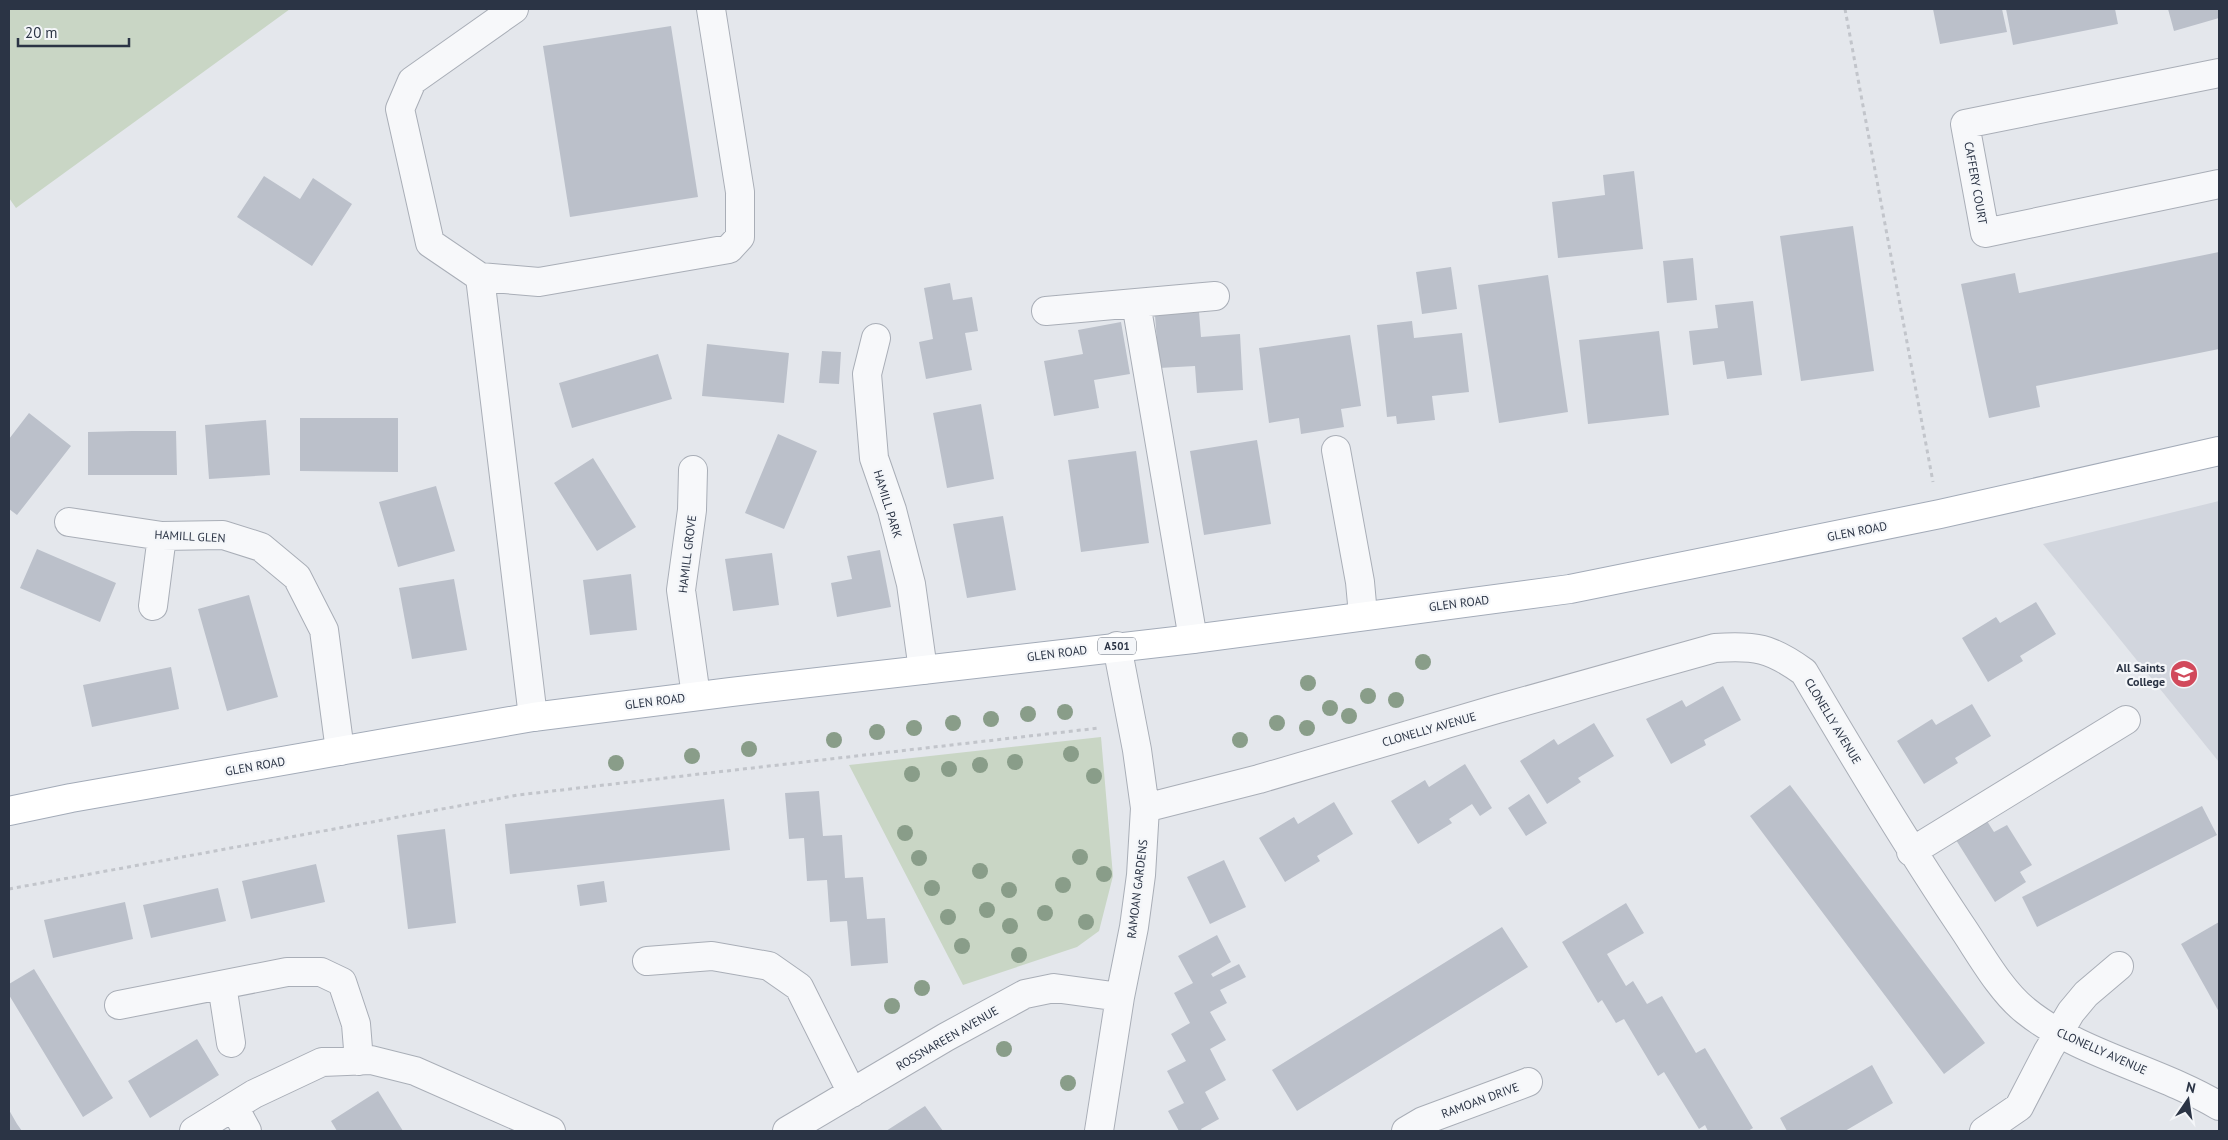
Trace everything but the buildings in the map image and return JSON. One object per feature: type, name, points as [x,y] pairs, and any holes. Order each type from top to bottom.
[{"type":"main road","name":"GLEN ROAD","points":[[9,811],[81,796],[533,717],[1117,646],[1193,639],[1570,589],[1940,514],[2219,451]]},
{"type":"street","points":[[514,9],[412,81],[400,109],[430,243],[480,277],[539,282],[729,249],[740,237],[740,192],[711,9]]},
{"type":"street","name":"CAFFERY COURT","points":[[2219,73],[1965,124],[1985,233],[2219,184]]},
{"type":"street","points":[[480,277],[533,717]]},
{"type":"street","points":[[1046,311],[1215,296]]},
{"type":"street","points":[[1136,303],[1193,639]]},
{"type":"street","name":"HAMILL PARK","points":[[876,338],[867,374],[874,458],[892,510],[911,584],[923,670]]},
{"type":"street","points":[[1336,450],[1360,582],[1363,615]]},
{"type":"street","name":"HAMILL GROVE","points":[[694,470],[692,510],[681,590],[696,696]]},
{"type":"street","name":"HAMILL GLEN","points":[[69,522],[162,536],[222,536],[261,547],[297,577],[324,630],[340,751]]},
{"type":"street","points":[[153,606],[162,536]]},
{"type":"street","name":"RAMOAN GARDENS","points":[[1099,1131],[1120,996],[1134,927],[1141,875],[1145,808],[1117,646]]},
{"type":"street","name":"CLONELLY AVENUE","points":[[1145,808],[1258,779],[1715,648],[1739,646],[1759,648],[1784,658],[1804,672],[1911,852],[1997,980],[2025,1011],[2058,1032],[2196,1092],[2219,1106]]},
{"type":"street","points":[[1911,852],[2126,720]]},
{"type":"street","points":[[647,961],[712,956],[769,966],[799,987],[852,1093]]},
{"type":"street","points":[[1984,1131],[2019,1108],[2058,1032],[2071,1012],[2086,994],[2119,966]]},
{"type":"street","points":[[118,1005],[287,972],[321,972],[342,982],[356,1024],[359,1061]]},
{"type":"street","points":[[222,985],[231,1043]]},
{"type":"street","name":"ROSSNAREEN AVENUE","points":[[787,1131],[946,1037],[1025,994],[1054,988],[1120,996]]},
{"type":"street","points":[[194,1131],[254,1094],[322,1062],[371,1060],[415,1071],[550,1131]]},
{"type":"street","name":"RAMOAN DRIVE","points":[[1419,1128],[1528,1082]]},
{"type":"street","points":[[234,1107],[247,1131]]},
{"type":"path","points":[[1845,9],[1940,514]]},
{"type":"path","points":[[9,889],[518,795],[1132,725]]},
{"type":"shaded area","name":"All Saints College","points":[[2219,501],[2219,762],[2043,544]]},
{"type":"green space","points":[[9,9],[290,9],[16,208],[9,198]]},
{"type":"green space","points":[[1101,737],[1113,876],[1099,931],[1077,947],[963,985],[849,765]]},
{"type":"place","name":"All Saints College","points":[[2184,674]]}]
